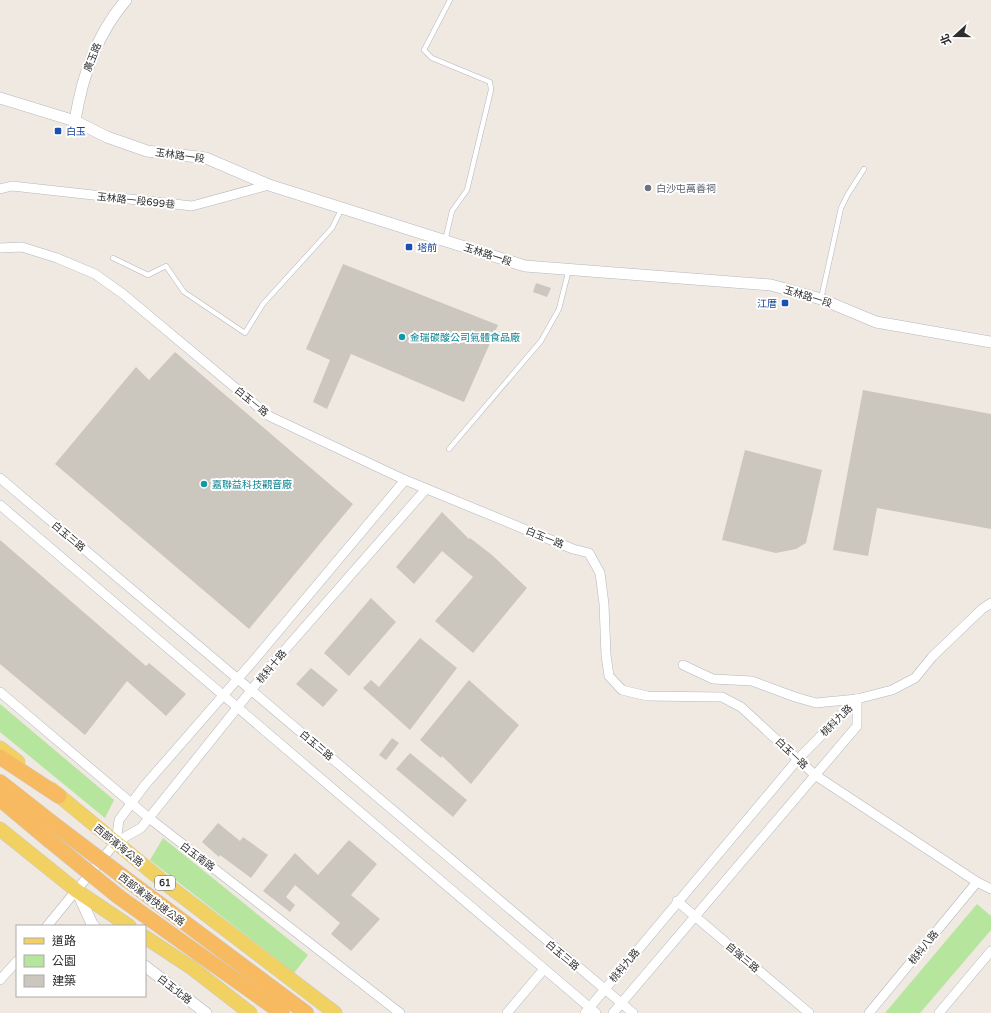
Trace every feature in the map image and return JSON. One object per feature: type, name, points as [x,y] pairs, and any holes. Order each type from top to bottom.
[{"type":"highway","points":[[0,757],[59,796]]},
{"type":"highway","name":"西部濱海快速公路","points":[[0,782],[130,882],[306,1013]]},
{"type":"highway","name":"西部濱海快速公路","points":[[0,799],[119,897],[282,1013]]},
{"type":"main road","name":"西部濱海公路","points":[[0,748],[170,887],[334,1013]]},
{"type":"main road","points":[[0,829],[77,891],[128,925]]},
{"type":"main road","points":[[146,938],[192,968],[250,1013]]},
{"type":"street","name":"廣玉路","points":[[75,121],[79,93],[98,42],[111,17],[126,0]]},
{"type":"street","name":"玉林路一段","points":[[0,98],[75,121],[107,137],[147,151],[206,158],[269,185],[525,266],[771,285],[822,299],[876,322],[991,342]]},
{"type":"street","name":"玉林路一段699巷","points":[[0,189],[12,186],[192,206],[269,185]]},
{"type":"street","name":"白玉一路","points":[[0,248],[22,247],[57,258],[95,274],[123,294],[269,416],[426,489],[573,549],[590,553],[600,572],[604,604],[606,654],[610,676],[622,690],[647,696],[722,696],[741,707],[815,775],[977,882],[991,889]]},
{"type":"street","name":"白玉三路","points":[[0,478],[632,1013]]},
{"type":"street","name":"桃科十路","points":[[116,842],[119,820],[145,785],[238,679],[405,480]]},
{"type":"street","name":"桃科十路","points":[[48,925],[116,842],[141,828],[252,690],[426,489]]},
{"type":"street","points":[[0,505],[544,969],[590,1011]]},
{"type":"street","points":[[683,665],[713,679],[752,680],[795,697],[816,703],[857,699],[892,690],[915,678],[932,657],[982,609],[991,604]]},
{"type":"street","name":"白玉南路","points":[[0,692],[148,818],[400,1013]]},
{"type":"street","name":"桃科九路","points":[[590,1011],[604,989],[798,759],[857,699]]},
{"type":"street","name":"桃科九路","points":[[613,1013],[857,726],[857,699]]},
{"type":"street","name":"桃科八路","points":[[869,1013],[977,882]]},
{"type":"street","points":[[77,891],[93,925]]},
{"type":"street","name":"自強三路","points":[[677,901],[809,1013]]},
{"type":"street","points":[[939,1013],[991,951]]},
{"type":"street","points":[[0,980],[16,961]]},
{"type":"street","name":"白玉北路","points":[[146,967],[206,1013]]},
{"type":"street","points":[[507,1013],[544,969]]},
{"type":"lane","points":[[445,241],[452,211],[467,190],[491,90],[490,82],[432,58],[424,50],[450,0]]},
{"type":"lane","points":[[822,299],[841,208],[864,169]]},
{"type":"lane","points":[[113,258],[148,275],[166,266],[184,292],[245,333],[263,304],[332,228],[342,208]]},
{"type":"lane","points":[[449,450],[541,341],[559,309],[569,270]]},
{"type":"green space","points":[[0,704],[114,800],[105,818],[0,732]]},
{"type":"green space","points":[[163,838],[308,955],[294,973],[150,860]]},
{"type":"green space","points":[[977,904],[991,916],[991,930],[920,1013],[885,1013]]},
{"type":"building","name":"金瑞碳酸公司氣體食品廠","points":[[343,264],[498,325],[464,402],[351,354],[327,409],[313,402],[330,360],[306,349]]},
{"type":"building","points":[[536,283],[551,288],[547,297],[533,292]]},
{"type":"building","name":"嘉聯益科技觀音廠","points":[[175,352],[353,504],[249,629],[55,464],[136,367],[149,380]]},
{"type":"building","points":[[863,390],[991,414],[991,529],[877,508],[868,556],[833,550]]},
{"type":"building","points":[[745,450],[822,470],[806,543],[796,549],[776,553],[722,540]]},
{"type":"building","points":[[442,512],[469,539],[470,538],[492,555],[527,588],[473,653],[435,621],[473,577],[442,551],[414,584],[396,567]]},
{"type":"building","points":[[0,540],[146,666],[149,663],[186,694],[166,716],[127,681],[85,735],[0,664]]},
{"type":"building","points":[[371,598],[396,622],[349,676],[324,653]]},
{"type":"building","points":[[420,638],[457,668],[410,730],[363,688],[371,680],[379,687]]},
{"type":"building","points":[[311,668],[338,690],[323,707],[296,684]]},
{"type":"building","points":[[469,680],[519,725],[471,784],[442,756],[441,758],[420,740]]},
{"type":"building","points":[[392,738],[399,743],[386,760],[379,755]]},
{"type":"building","points":[[410,753],[467,800],[453,817],[396,769]]},
{"type":"building","points":[[218,823],[240,841],[243,837],[268,855],[251,878],[220,855],[219,857],[202,842]]},
{"type":"building","points":[[349,840],[377,864],[351,895],[380,919],[351,951],[331,934],[340,923],[295,885],[286,897],[295,905],[290,912],[263,891],[295,853],[318,875]]},
{"type":"place","name":"白玉","points":[[58,131]]},
{"type":"place","name":"白沙屯萬善祠","points":[[648,188]]},
{"type":"place","name":"塔前","points":[[409,247]]},
{"type":"place","name":"江厝","points":[[785,303]]},
{"type":"place","name":"金瑞碳酸公司氣體食品廠","points":[[402,337]]},
{"type":"place","name":"嘉聯益科技觀音廠","points":[[204,484]]}]
